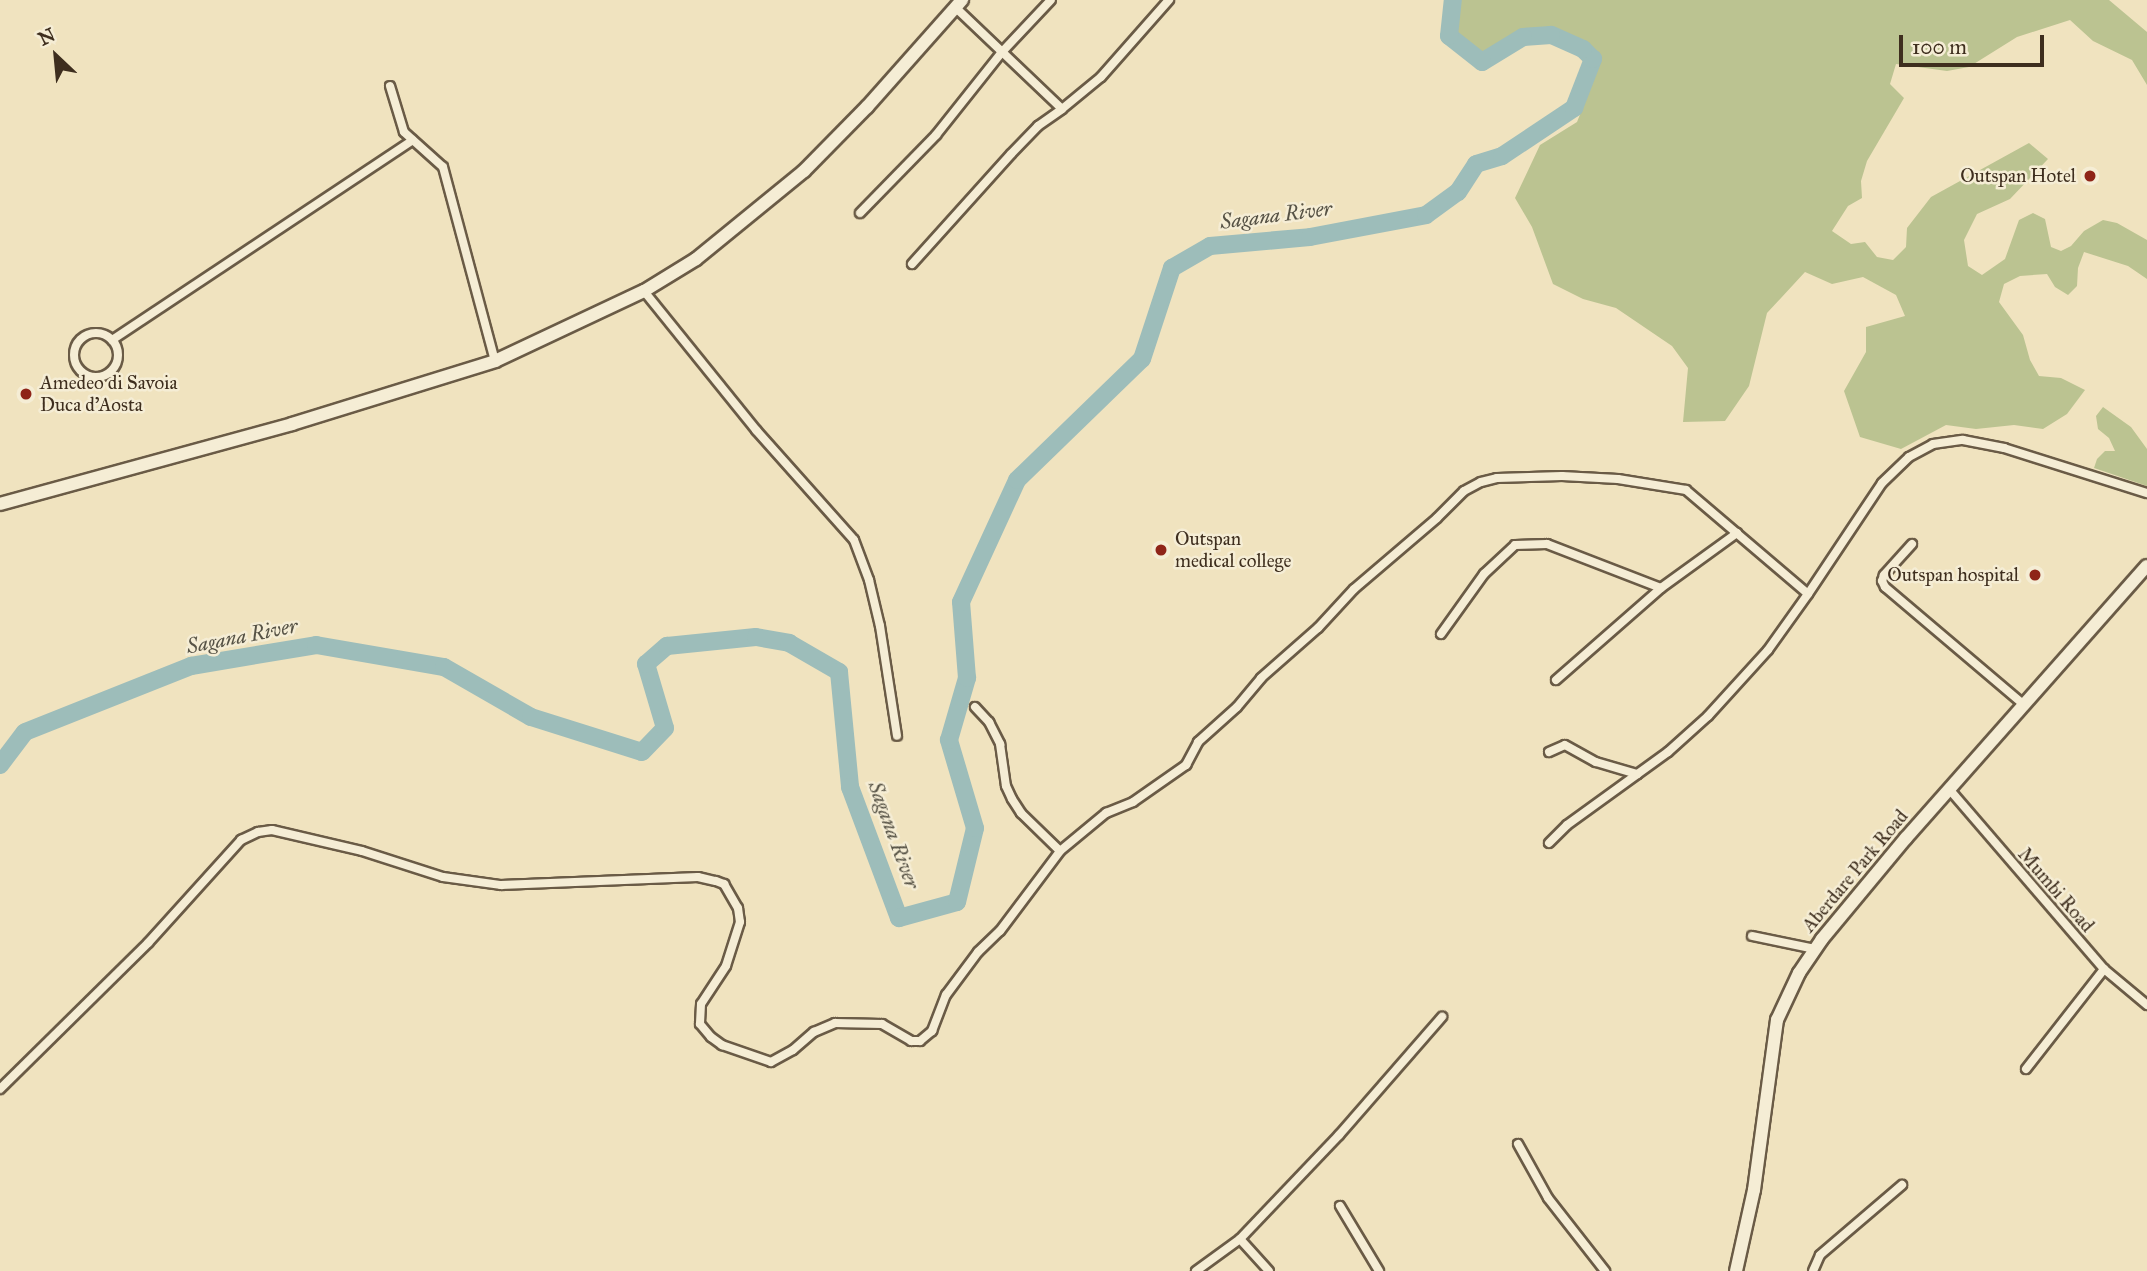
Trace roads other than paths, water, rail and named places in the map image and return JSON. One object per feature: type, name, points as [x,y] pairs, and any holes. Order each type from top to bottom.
[{"type":"street","points":[[860,214],[936,135],[1002,52],[1051,0]]},
{"type":"street","points":[[912,264],[1029,136],[1101,77],[1169,0]]},
{"type":"street","points":[[0,504],[292,425],[495,361],[644,291],[696,259],[804,171],[867,107],[958,4],[1002,52],[1062,109]]},
{"type":"street","points":[[390,86],[399,125],[443,167],[484,311],[495,361]]},
{"type":"street","points":[[112,340],[413,141]]},
{"type":"street","points":[[644,291],[756,430],[854,540],[869,580],[880,626],[897,736]]},
{"type":"street","points":[[99,333],[112,340],[118,353],[110,372],[89,376],[78,367],[74,354],[85,336],[99,333]]},
{"type":"street","points":[[1549,843],[1567,825],[1637,774],[1709,716],[1739,685],[1808,594],[1882,483],[1909,457],[1933,444],[1963,440],[2004,448],[2147,493]]},
{"type":"street","points":[[0,1089],[148,943],[241,839],[258,832],[291,832],[443,877],[501,885],[698,877],[716,881],[724,884],[738,908],[740,922],[726,966],[701,1004],[700,1024],[722,1045],[771,1062],[793,1050],[814,1032],[835,1023],[882,1024],[911,1041],[920,1041],[932,1031],[946,995],[978,952],[1000,931],[1060,851],[1106,813],[1133,802],[1186,765],[1198,742],[1237,707],[1261,678],[1318,628],[1363,580],[1412,540],[1464,491],[1481,482],[1497,478],[1562,476],[1670,486],[1686,490],[1808,594]]},
{"type":"street","points":[[1556,680],[1661,588],[1737,533]]},
{"type":"street","points":[[1441,634],[1484,574],[1515,545],[1548,544],[1661,588]]},
{"type":"street","points":[[1912,544],[1884,575],[1882,581],[1885,587],[2023,704]]},
{"type":"street","name":"Aberdare Park Road","points":[[1736,1271],[1754,1190],[1777,1020],[1786,996],[1815,949],[1949,789],[2147,566]]},
{"type":"street","points":[[975,707],[989,722],[1000,744],[1006,786],[1012,799],[1021,813],[1060,851]]},
{"type":"street","points":[[1549,752],[1565,746],[1596,762],[1637,774]]},
{"type":"street","name":"Mumbi Road","points":[[1949,789],[2104,969],[2147,1004]]},
{"type":"street","points":[[1752,936],[1815,949]]},
{"type":"street","points":[[2026,1069],[2104,969]]},
{"type":"street","points":[[1196,1271],[1240,1239],[1339,1136],[1443,1017]]},
{"type":"street","points":[[1518,1144],[1548,1198],[1605,1271]]},
{"type":"street","points":[[1813,1271],[1820,1255],[1902,1185]]},
{"type":"street","points":[[1340,1206],[1379,1271]]},
{"type":"street","points":[[1240,1239],[1269,1271]]},
{"type":"waterway","name":"Sagana River","points":[[0,765],[25,732],[191,666],[316,645],[444,667],[531,717],[642,752],[665,728],[646,664],[667,646],[756,637],[789,643],[839,672],[850,787],[899,918],[957,902],[975,828],[949,740],[967,678],[961,602],[1017,480],[1142,359],[1172,268],[1210,246],[1310,237],[1426,215],[1458,192],[1476,164],[1502,156],[1574,108],[1593,59],[1583,49],[1551,35],[1523,37],[1482,62],[1449,36],[1453,0]]},
{"type":"place","name":"Outspan Hotel","points":[[2090,176]]},
{"type":"place","name":"Amedeo di Savoia Duca d’Aosta","points":[[26,394]]},
{"type":"place","name":"Outspan medical college","points":[[1161,550]]},
{"type":"place","name":"Outspan hospital","points":[[2035,575]]}]
